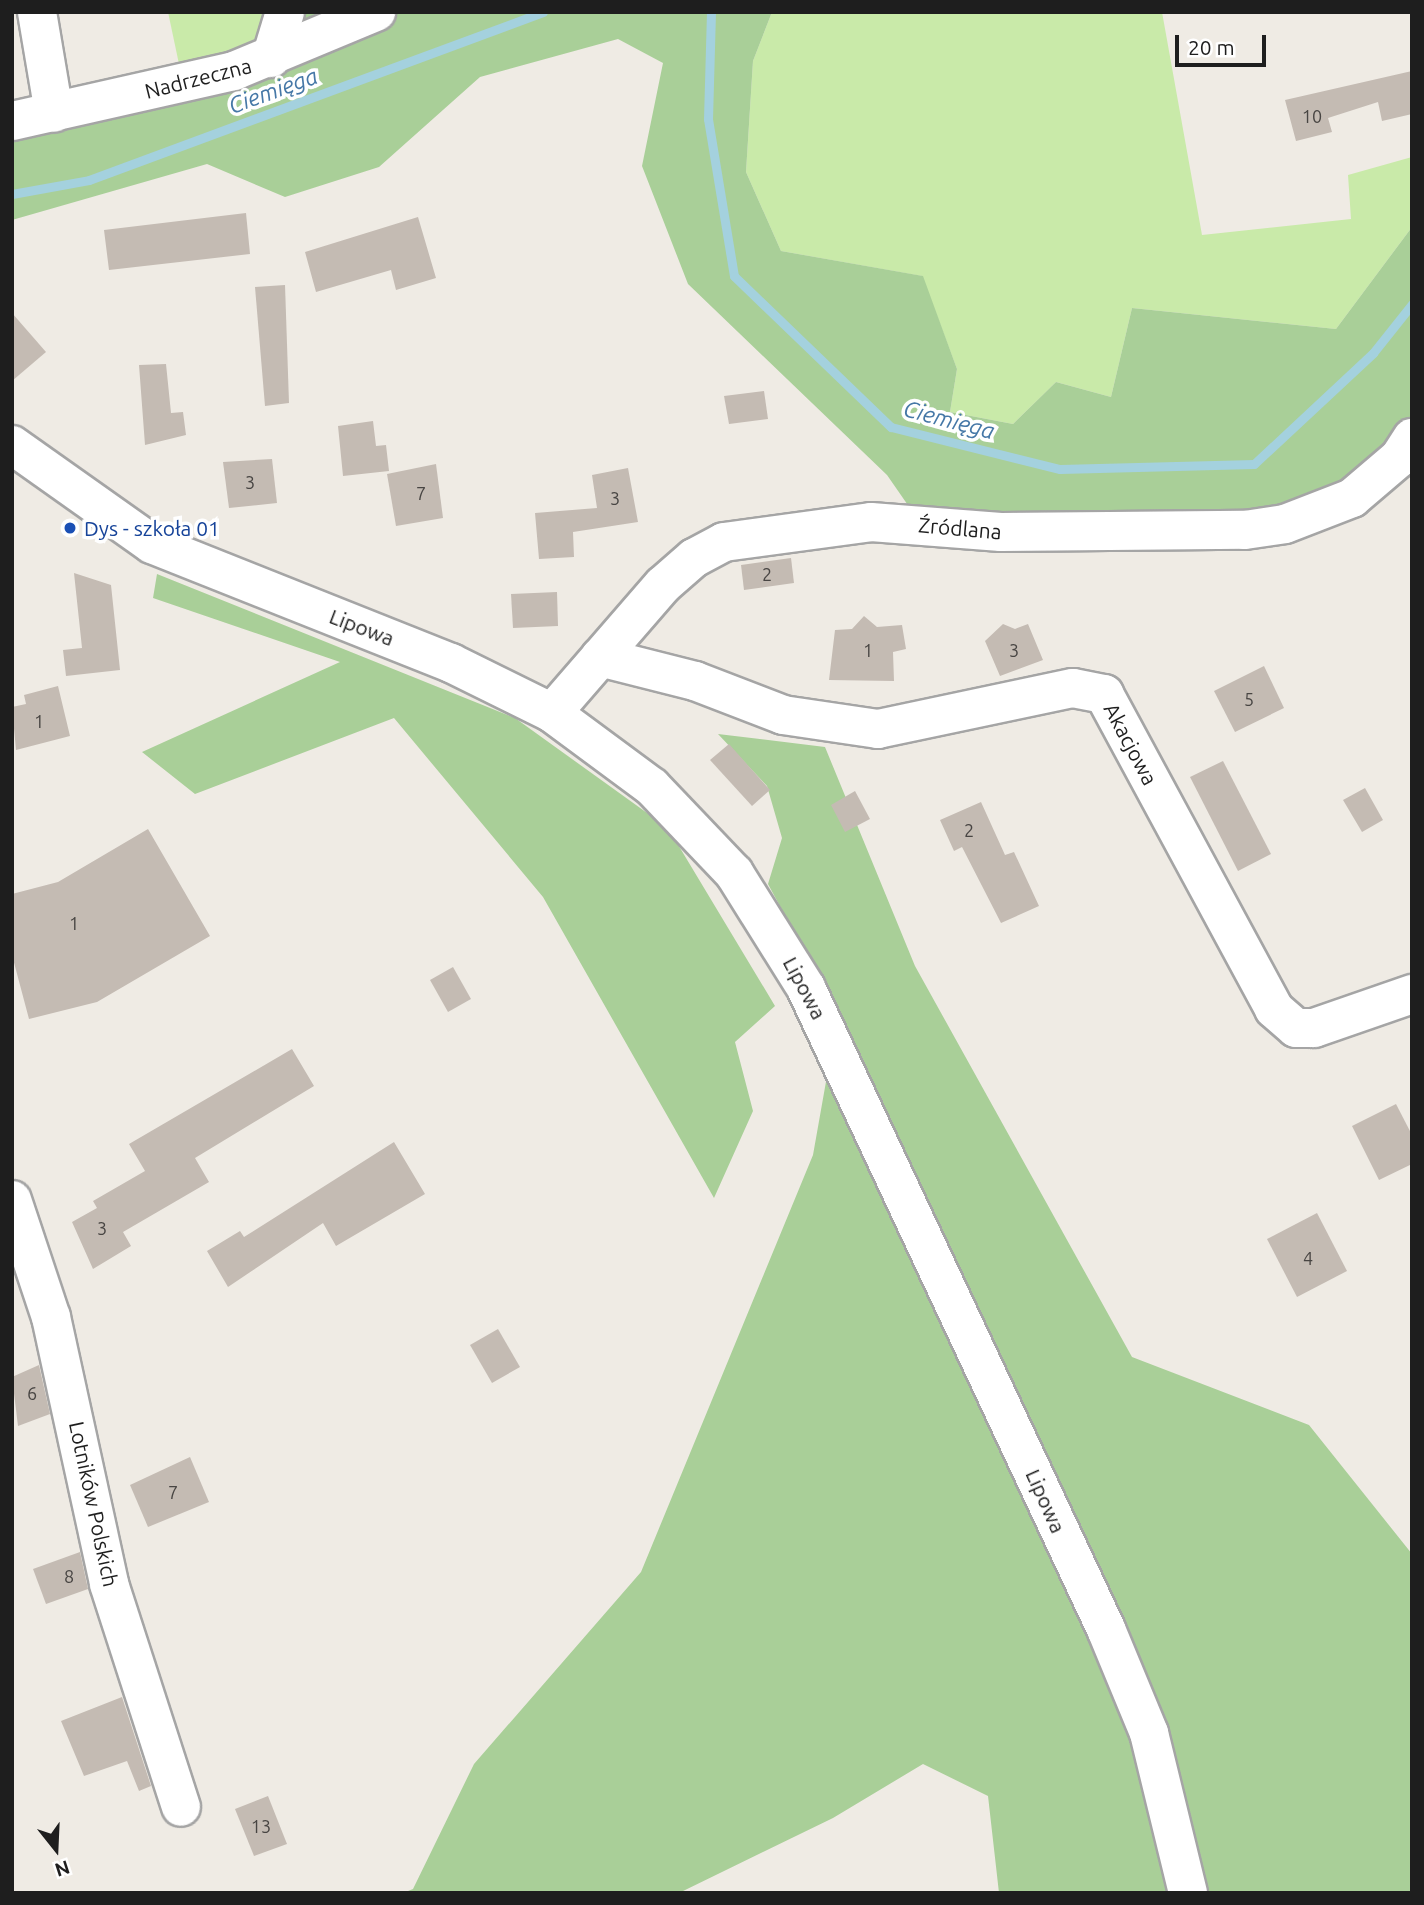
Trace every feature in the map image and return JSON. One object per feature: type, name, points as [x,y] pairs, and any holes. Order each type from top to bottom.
[{"type":"street","points":[[37,12],[54,113]]},
{"type":"street","points":[[271,58],[285,12]]},
{"type":"street","name":"Nadrzeczna","points":[[12,121],[54,113],[271,58],[376,12]]},
{"type":"street","name":"Źródlana","points":[[552,713],[600,657],[694,558],[752,534],[871,522],[1000,532],[1245,530],[1285,524],[1352,498],[1399,458],[1412,438]]},
{"type":"street","name":"Lipowa","points":[[12,445],[152,544],[442,659],[552,713],[617,758],[688,821],[748,892],[806,988],[1127,1676],[1165,1786],[1188,1893]]},
{"type":"street","name":"Akacjowa","points":[[600,657],[695,681],[783,715],[878,729],[1073,688],[1104,694],[1274,1009],[1296,1028],[1314,1028],[1412,994]]},
{"type":"street","name":"Lotników Polskich","points":[[12,1200],[55,1331],[109,1584],[181,1807]]},
{"type":"green space","points":[[168,12],[285,12],[271,58],[183,83]]},
{"type":"green space","points":[[285,12],[772,12],[753,61],[746,172],[781,251],[923,276],[957,369],[950,412],[1013,424],[1056,382],[1111,397],[1132,308],[1336,329],[1412,227],[1412,438],[1399,458],[1245,530],[921,524],[887,475],[688,284],[642,166],[663,63],[618,39],[480,77],[379,167],[285,197],[207,164],[12,220],[12,126],[234,71]]},
{"type":"green space","points":[[772,12],[1162,12],[1202,235],[1351,219],[1348,175],[1412,157],[1412,227],[1336,329],[1132,308],[1111,397],[1056,382],[1013,424],[950,412],[957,369],[922,276],[781,251],[746,172],[753,61]]},
{"type":"green space","points":[[157,574],[515,718],[668,828],[775,1006],[735,1042],[753,1111],[714,1198],[543,897],[394,718],[195,794],[142,752],[340,662],[153,598]]},
{"type":"green space","points":[[718,734],[825,747],[915,966],[1132,1357],[1309,1425],[1412,1554],[1412,1893],[999,1893],[988,1796],[923,1764],[833,1818],[679,1893],[403,1893],[413,1889],[474,1764],[641,1572],[813,1155],[838,1014],[768,884],[782,838],[767,786]]},
{"type":"building","points":[[1412,71],[1412,114],[1382,121],[1378,102],[1328,118],[1332,132],[1296,141],[1285,100]]},
{"type":"building","points":[[246,213],[250,254],[109,270],[104,230]]},
{"type":"building","points":[[418,217],[436,278],[396,290],[391,270],[316,292],[305,252]]},
{"type":"building","points":[[285,285],[289,403],[265,406],[255,287]]},
{"type":"building","points":[[12,313],[46,352],[12,381]]},
{"type":"building","points":[[166,364],[171,413],[183,412],[186,435],[145,445],[139,365]]},
{"type":"building","points":[[764,391],[768,419],[729,424],[724,396]]},
{"type":"building","points":[[373,421],[376,446],[386,445],[389,471],[343,476],[338,426]]},
{"type":"building","points":[[272,459],[277,503],[229,508],[223,462]]},
{"type":"building","points":[[436,464],[443,518],[396,526],[387,474]]},
{"type":"building","points":[[628,468],[638,522],[573,532],[574,557],[539,559],[535,513],[597,508],[592,475]]},
{"type":"building","points":[[791,558],[794,583],[744,590],[741,565]]},
{"type":"building","points":[[74,573],[111,585],[120,670],[66,676],[63,650],[82,648]]},
{"type":"building","points":[[557,592],[558,626],[513,628],[511,594]]},
{"type":"building","points":[[864,616],[877,627],[902,625],[906,649],[893,652],[894,681],[829,680],[835,630],[852,629]]},
{"type":"building","points":[[1003,624],[1015,629],[1028,624],[1043,660],[1000,676],[985,641]]},
{"type":"building","points":[[1264,666],[1284,708],[1235,732],[1214,691]]},
{"type":"building","points":[[58,686],[70,736],[16,750],[12,707],[26,704],[24,695]]},
{"type":"building","points":[[729,744],[770,790],[752,806],[710,760]]},
{"type":"building","points":[[1223,761],[1271,854],[1238,871],[1190,777]]},
{"type":"building","points":[[1365,788],[1383,820],[1362,832],[1343,800]]},
{"type":"building","points":[[855,791],[870,819],[845,832],[831,805]]},
{"type":"building","points":[[981,802],[1005,855],[1014,852],[1039,906],[1001,923],[962,847],[954,851],[940,820]]},
{"type":"building","points":[[148,829],[210,936],[97,1002],[29,1019],[12,955],[12,894],[58,882]]},
{"type":"building","points":[[453,967],[471,999],[448,1012],[430,980]]},
{"type":"building","points":[[292,1049],[314,1086],[195,1158],[209,1182],[123,1232],[131,1246],[93,1269],[72,1222],[97,1208],[93,1201],[145,1171],[129,1144]]},
{"type":"building","points":[[1396,1104],[1412,1135],[1412,1164],[1379,1180],[1352,1126]]},
{"type":"building","points":[[394,1142],[425,1194],[336,1246],[323,1223],[228,1287],[207,1251],[240,1231],[244,1237]]},
{"type":"building","points":[[1317,1213],[1347,1271],[1297,1297],[1267,1239]]},
{"type":"building","points":[[498,1329],[520,1367],[492,1383],[470,1345]]},
{"type":"building","points":[[39,1365],[50,1414],[18,1426],[12,1377]]},
{"type":"building","points":[[190,1457],[209,1502],[148,1527],[130,1485]]},
{"type":"building","points":[[80,1552],[88,1589],[46,1604],[33,1569]]},
{"type":"building","points":[[122,1697],[151,1786],[139,1791],[127,1761],[84,1776],[61,1721]]},
{"type":"building","points":[[268,1796],[287,1844],[254,1856],[235,1809]]},
{"type":"waterway","name":"Ciemięga","points":[[12,194],[89,180],[543,12]]},
{"type":"waterway","name":"Ciemięga","points":[[711,12],[708,119],[734,276],[891,427],[1060,469],[1254,464],[1373,353],[1412,304]]},
{"type":"place","name":"Dys - szkoła 01","points":[[70,528]]}]
